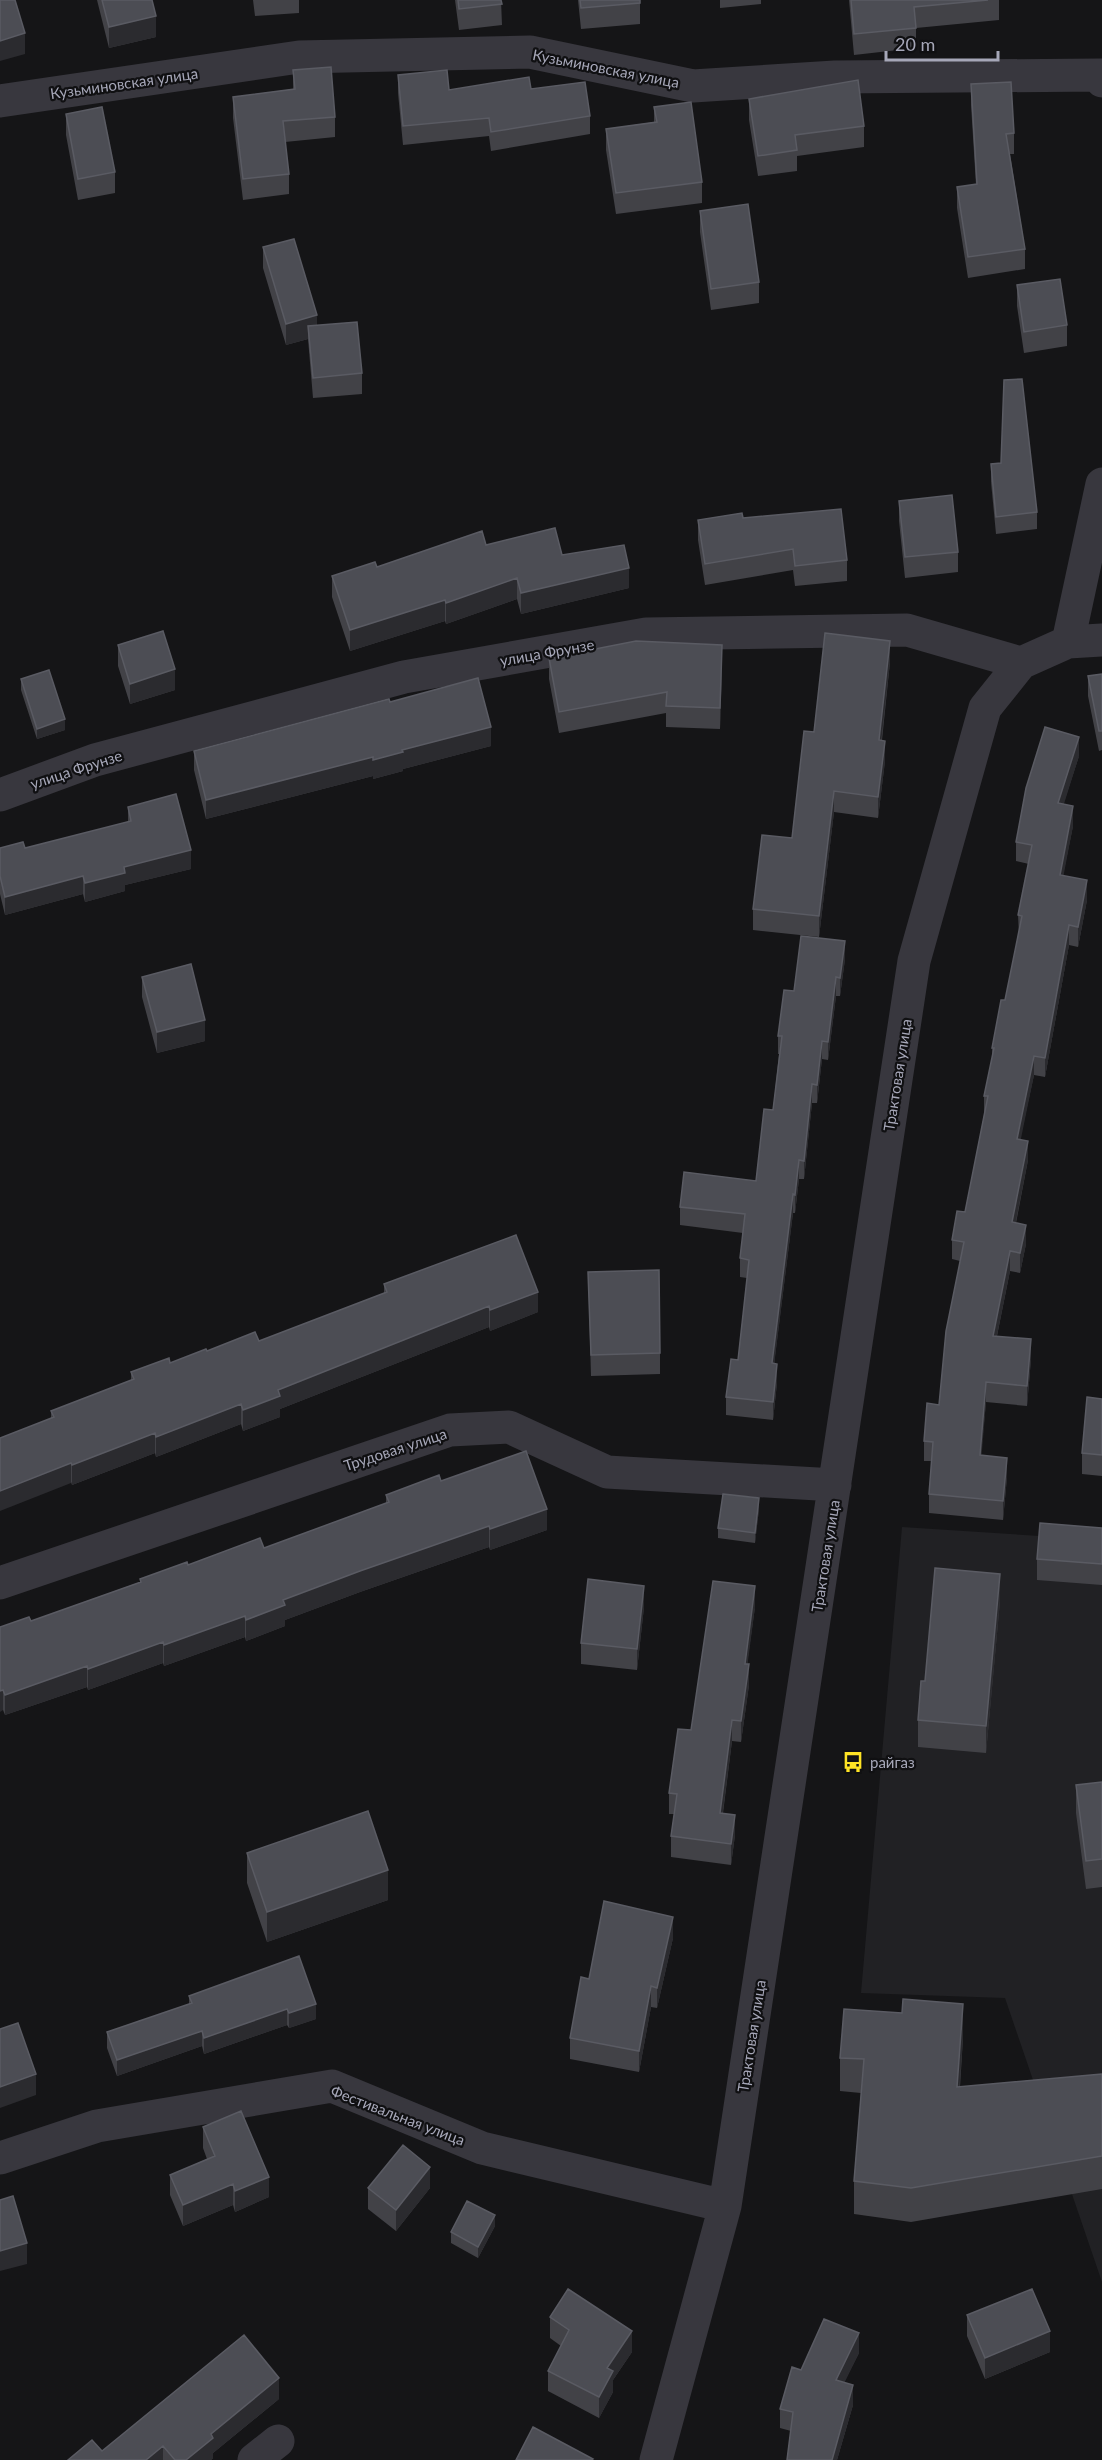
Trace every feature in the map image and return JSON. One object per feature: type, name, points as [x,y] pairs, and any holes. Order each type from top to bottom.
[{"type":"street","name":"Кузьминовская улица","points":[[0,101],[299,57],[530,52],[693,86],[834,77],[1102,77]]},
{"type":"street","points":[[1068,642],[1102,484]]},
{"type":"street","name":"улица Фрунзе","points":[[0,795],[95,760],[404,677],[646,634],[907,630],[1021,663]]},
{"type":"street","points":[[1021,663],[1068,642],[1102,640]]},
{"type":"street","name":"Трактовая улица","points":[[656,2460],[725,2206],[914,961],[985,708],[1021,663]]},
{"type":"street","name":"Трудовая улица","points":[[0,1583],[450,1430],[509,1427],[607,1472],[835,1485]]},
{"type":"street","name":"Фестивальная улица","points":[[0,2158],[97,2126],[332,2086],[482,2148],[725,2206]]},
{"type":"shaded area","name":"райгаз","points":[[902,1527],[1102,1540],[1102,2282],[1005,1998],[861,1993]]},
{"type":"building","points":[[0,0],[15,0],[25,33],[0,41]]},
{"type":"building","points":[[102,0],[152,0],[156,16],[109,27]]},
{"type":"building","points":[[458,0],[501,0],[502,4],[459,9]]},
{"type":"building","points":[[580,0],[640,0],[640,3],[581,8]]},
{"type":"building","points":[[851,0],[988,0],[914,7],[916,28],[854,34]]},
{"type":"building","points":[[331,67],[335,117],[283,121],[289,174],[243,179],[233,97],[295,89],[293,70]]},
{"type":"building","points":[[447,70],[449,90],[529,77],[531,89],[585,82],[590,116],[491,132],[489,118],[403,126],[398,75]]},
{"type":"building","points":[[858,80],[864,126],[795,135],[797,150],[758,156],[749,99]]},
{"type":"building","points":[[1011,82],[1014,133],[1006,134],[1025,249],[968,257],[957,187],[977,184],[971,84]]},
{"type":"building","points":[[691,102],[702,182],[616,193],[606,129],[657,122],[654,107]]},
{"type":"building","points":[[102,107],[115,172],[78,179],[66,114]]},
{"type":"building","points":[[748,204],[759,282],[711,289],[700,211]]},
{"type":"building","points":[[294,239],[317,315],[286,324],[263,247]]},
{"type":"building","points":[[1060,279],[1067,325],[1024,332],[1017,285]]},
{"type":"building","points":[[357,322],[362,373],[313,378],[308,326]]},
{"type":"building","points":[[1022,379],[1037,512],[996,517],[991,464],[1001,463],[1004,380]]},
{"type":"building","points":[[952,495],[958,552],[905,557],[899,501]]},
{"type":"building","points":[[841,509],[847,560],[795,566],[793,549],[705,564],[698,520],[742,513],[743,518]]},
{"type":"building","points":[[555,528],[562,555],[624,545],[629,568],[521,593],[517,578],[446,603],[445,600],[350,630],[332,576],[375,562],[377,567],[482,531],[486,545]]},
{"type":"building","points":[[163,631],[175,669],[130,684],[118,645]]},
{"type":"building","points":[[825,633],[890,641],[879,740],[885,741],[878,797],[834,791],[819,916],[753,909],[762,835],[792,838],[804,731],[814,732]]},
{"type":"building","points":[[636,641],[722,645],[720,708],[666,706],[667,692],[559,712],[549,658]]},
{"type":"building","points":[[49,670],[65,719],[37,729],[21,679]]},
{"type":"building","points":[[1102,674],[1102,731],[1099,731],[1088,676]]},
{"type":"building","points":[[478,678],[491,727],[402,750],[403,752],[373,760],[373,757],[206,800],[194,751],[389,699],[390,702]]},
{"type":"building","points":[[1045,727],[1079,737],[1058,803],[1073,806],[1060,875],[1087,880],[1078,927],[1069,925],[1045,1058],[1034,1056],[1017,1139],[1028,1141],[1012,1222],[1026,1225],[1020,1253],[1010,1251],[993,1336],[1031,1339],[1027,1386],[986,1382],[980,1455],[1007,1458],[1003,1501],[929,1494],[933,1442],[924,1441],[927,1403],[939,1405],[946,1331],[964,1242],[952,1240],[957,1211],[965,1212],[988,1096],[984,1096],[1001,1000],[1005,1000],[1022,916],[1018,915],[1032,845],[1016,842],[1026,788]]},
{"type":"building","points":[[176,794],[191,850],[124,867],[125,873],[85,883],[83,876],[5,897],[0,876],[0,848],[23,842],[25,848],[131,821],[128,807]]},
{"type":"building","points":[[801,936],[845,941],[840,978],[836,977],[828,1042],[822,1041],[817,1085],[812,1084],[804,1161],[799,1160],[795,1195],[793,1194],[772,1363],[777,1364],[773,1402],[726,1397],[731,1359],[738,1360],[749,1260],[740,1258],[745,1214],[680,1207],[684,1172],[756,1181],[764,1109],[773,1110],[782,1036],[778,1036],[784,990],[794,991]]},
{"type":"building","points":[[191,964],[205,1020],[157,1032],[142,977]]},
{"type":"building","points":[[516,1235],[538,1292],[490,1310],[489,1306],[278,1390],[280,1396],[243,1410],[241,1404],[156,1437],[155,1433],[72,1465],[71,1463],[0,1491],[0,1438],[54,1417],[51,1411],[134,1379],[131,1372],[169,1358],[170,1363],[255,1332],[259,1341],[387,1292],[384,1284]]},
{"type":"building","points":[[659,1270],[660,1353],[591,1355],[588,1272]]},
{"type":"building","points":[[1087,1397],[1102,1399],[1102,1455],[1082,1453]]},
{"type":"building","points":[[526,1451],[547,1509],[490,1529],[489,1526],[360,1571],[283,1600],[285,1605],[246,1620],[245,1616],[164,1645],[163,1642],[5,1695],[3,1690],[0,1691],[0,1627],[29,1617],[31,1621],[141,1582],[140,1579],[187,1562],[188,1565],[260,1538],[264,1548],[389,1502],[386,1495],[439,1475],[441,1481]]},
{"type":"building","points":[[723,1494],[759,1498],[755,1533],[718,1528]]},
{"type":"building","points":[[1040,1523],[1102,1528],[1102,1564],[1037,1559]]},
{"type":"building","points":[[935,1568],[1000,1574],[986,1726],[918,1720],[921,1681],[925,1681]]},
{"type":"building","points":[[588,1579],[644,1586],[637,1649],[581,1643]]},
{"type":"building","points":[[713,1581],[755,1586],[745,1664],[749,1664],[741,1721],[732,1720],[720,1813],[735,1815],[731,1844],[671,1836],[677,1794],[669,1793],[678,1729],[691,1730]]},
{"type":"building","points":[[1102,1782],[1102,1859],[1086,1861],[1076,1785]]},
{"type":"building","points":[[368,1811],[388,1870],[267,1912],[247,1853]]},
{"type":"building","points":[[604,1901],[673,1917],[657,1988],[651,1986],[639,2051],[570,2038],[581,1977],[589,1979]]},
{"type":"building","points":[[299,1956],[316,2004],[289,2013],[287,2009],[204,2038],[202,2031],[117,2060],[107,2032],[192,2003],[189,1996]]},
{"type":"building","points":[[903,1999],[963,2004],[957,2087],[1102,2074],[1102,2156],[911,2188],[854,2181],[864,2059],[840,2058],[844,2009],[902,2013]]},
{"type":"building","points":[[18,2023],[36,2074],[0,2087],[0,2029]]},
{"type":"building","points":[[241,2111],[269,2177],[235,2191],[233,2184],[183,2205],[170,2175],[215,2156],[203,2127]]},
{"type":"building","points":[[403,2145],[430,2167],[396,2210],[368,2188]]},
{"type":"building","points":[[13,2196],[27,2243],[0,2251],[0,2200]]},
{"type":"building","points":[[467,2201],[495,2215],[478,2247],[451,2232]]},
{"type":"building","points":[[568,2289],[632,2331],[607,2368],[613,2371],[599,2397],[548,2371],[569,2330],[550,2317]]},
{"type":"building","points":[[1032,2289],[1050,2331],[985,2358],[967,2315]]},
{"type":"building","points":[[824,2319],[859,2333],[836,2380],[853,2385],[832,2460],[787,2460],[793,2412],[780,2409],[792,2367],[801,2370]]},
{"type":"building","points":[[244,2335],[279,2378],[211,2434],[213,2438],[186,2460],[175,2460],[163,2446],[146,2460],[68,2460],[92,2440],[102,2451]]},
{"type":"building","points":[[533,2427],[593,2459],[516,2460]]},
{"type":"place","name":"райгаз","points":[[853,1762]]}]
